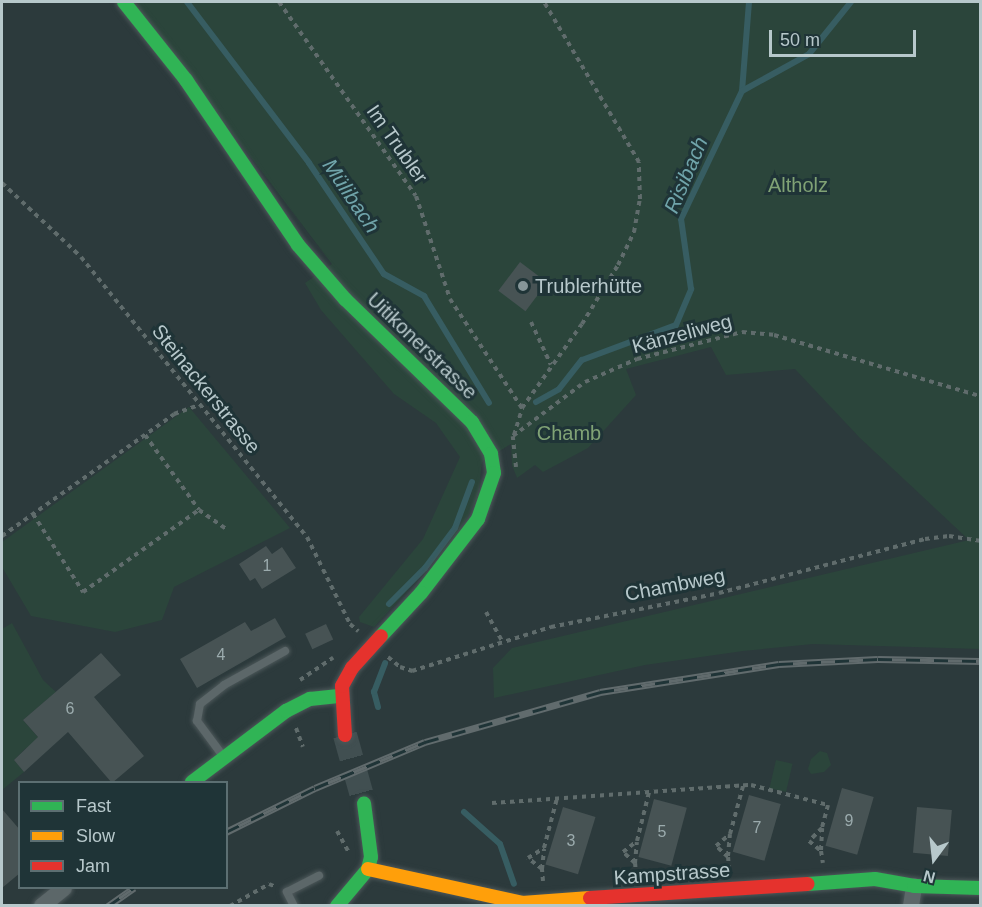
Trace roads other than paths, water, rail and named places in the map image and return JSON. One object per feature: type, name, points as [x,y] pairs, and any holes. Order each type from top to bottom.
[{"type":"street","name":"Uitikonerstrasse","points":[[124,2],[186,80],[298,245],[345,299],[472,422],[492,454],[494,473],[478,519],[421,593],[352,668],[341,696]]},
{"type":"street","points":[[194,781],[224,756],[302,703],[341,696],[345,735]]},
{"type":"street","points":[[337,906],[368,869],[371,844],[364,803]]},
{"type":"street","name":"Kampstrasse","points":[[368,869],[522,904],[875,879],[914,886],[981,888]]},
{"type":"street","points":[[911,906],[914,886]]},
{"type":"street","points":[[42,906],[63,889]]},
{"type":"lane","points":[[224,756],[197,721],[200,704],[224,685],[285,651]]},
{"type":"lane","points":[[294,906],[287,892],[319,876]]},
{"type":"waterway","name":"Mülibach","points":[[187,2],[309,163],[384,274],[424,296],[489,403]]},
{"type":"waterway","points":[[742,91],[749,2]]},
{"type":"waterway","name":"Risibach","points":[[536,402],[559,389],[582,360],[676,325],[691,289],[681,219],[742,91],[809,54],[851,2]]},
{"type":"waterway","name":"Mülibach","points":[[389,604],[425,568],[455,528],[472,482]]},
{"type":"waterway","name":"Mülibach","points":[[378,707],[374,692],[385,663]]},
{"type":"waterway","name":"Mülibach","points":[[464,812],[500,844],[514,884]]},
{"type":"tunnel","points":[[345,735],[364,803]]},
{"type":"railway","points":[[228,831],[315,788],[425,742],[600,692],[779,664],[878,659],[980,661]]},
{"type":"railway","points":[[108,906],[133,889]]},
{"type":"place","name":"Trublerhütte","points":[[523,286]]},
{"type":"park label","name":"Altholz","points":[[798,185]]},
{"type":"park label","name":"Chamb","points":[[569,433]]}]
